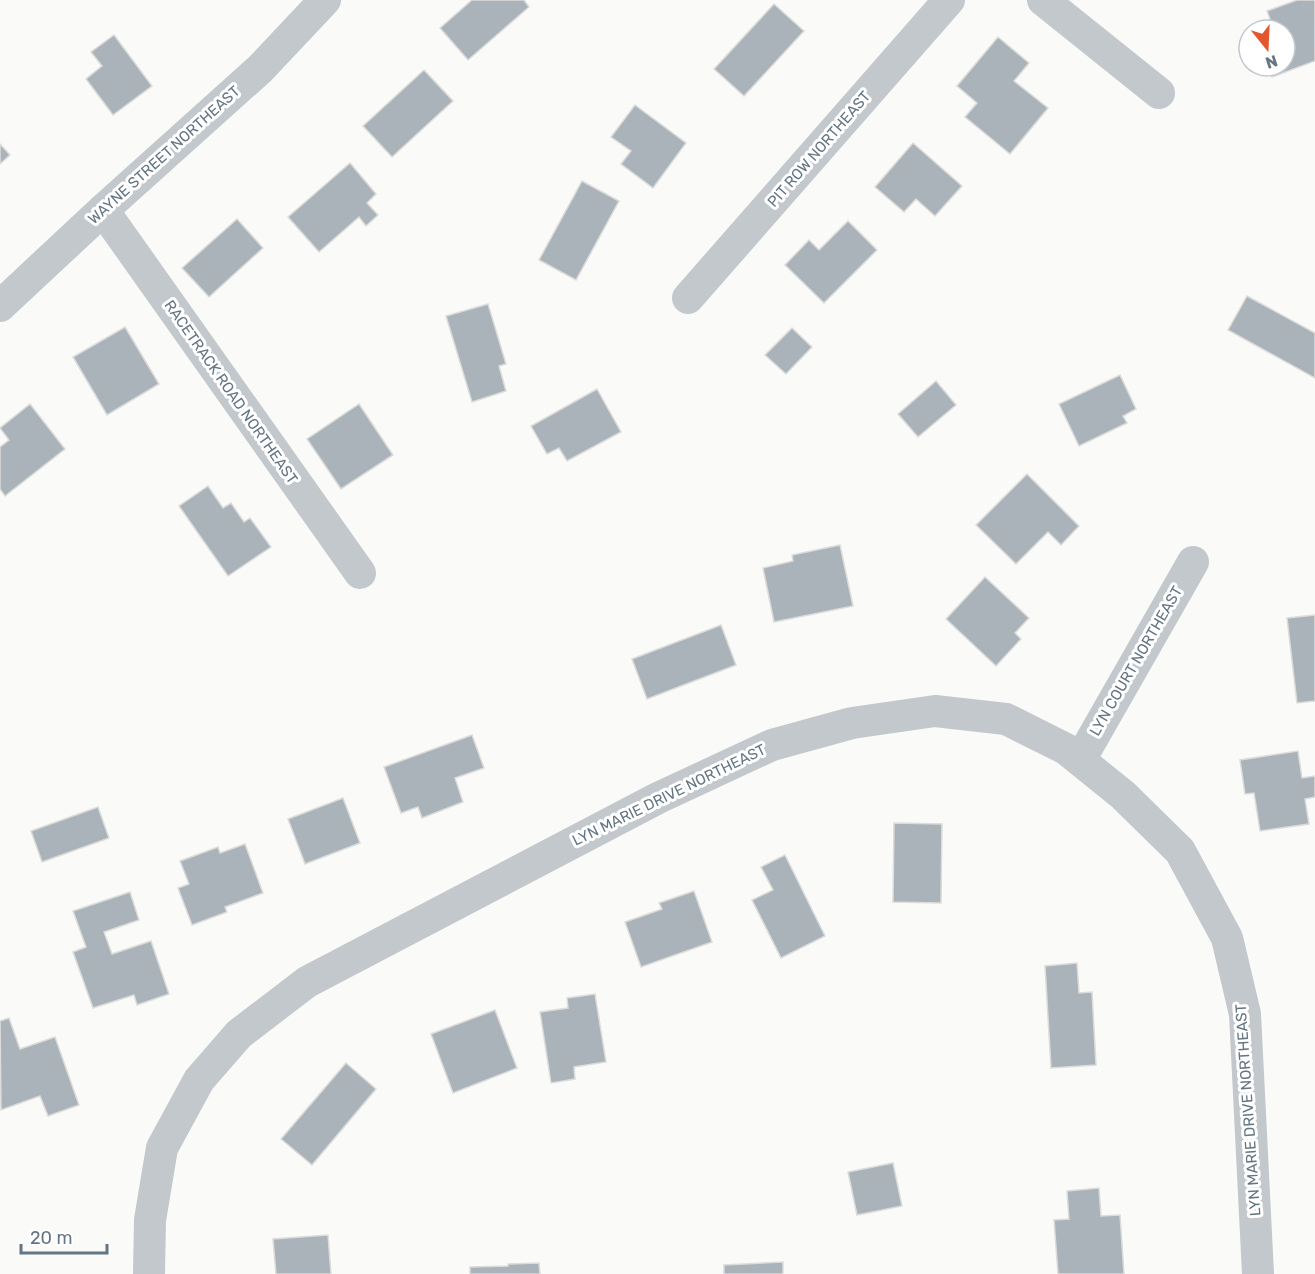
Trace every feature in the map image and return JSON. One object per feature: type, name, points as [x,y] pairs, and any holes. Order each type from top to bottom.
[{"type":"street","name":"WAYNE STREET NORTHEAST","points":[[0,306],[260,69],[325,0]]},
{"type":"street","name":"PIT ROW NORTHEAST","points":[[688,298],[949,0]]},
{"type":"street","points":[[1044,0],[1159,93]]},
{"type":"street","name":"RACETRACK ROAD NORTHEAST","points":[[103,210],[360,573]]},
{"type":"street","name":"LYN COURT NORTHEAST","points":[[1080,760],[1193,562]]},
{"type":"street","name":"LYN MARIE DRIVE NORTHEAST","points":[[149,1274],[150,1220],[162,1149],[199,1080],[239,1034],[307,982],[658,798],[771,745],[852,723],[935,711],[1006,719],[1066,748],[1123,795],[1180,851],[1227,938],[1245,1014],[1258,1274]]},
{"type":"building","points":[[472,0],[524,0],[529,7],[468,60],[440,28]]},
{"type":"building","points":[[1297,0],[1315,0],[1315,61],[1297,68],[1297,18],[1270,18],[1267,11]]},
{"type":"building","points":[[774,4],[804,31],[744,96],[714,69]]},
{"type":"building","points":[[114,35],[152,86],[113,115],[86,79],[102,66],[91,52]]},
{"type":"building","points":[[998,37],[1029,63],[1014,81],[1048,108],[1010,154],[965,117],[977,103],[957,86]]},
{"type":"building","points":[[424,70],[453,101],[392,157],[363,126]]},
{"type":"building","points":[[635,105],[686,143],[653,188],[621,164],[631,151],[611,137]]},
{"type":"building","points":[[913,143],[962,186],[935,216],[916,199],[904,212],[875,187]]},
{"type":"building","points":[[0,144],[10,155],[0,164]]},
{"type":"building","points":[[350,163],[376,194],[367,203],[378,215],[366,226],[359,217],[319,252],[288,217]]},
{"type":"building","points":[[582,181],[619,201],[576,280],[539,260]]},
{"type":"building","points":[[237,219],[263,248],[209,297],[182,268]]},
{"type":"building","points":[[848,221],[877,250],[824,303],[785,265],[809,240],[819,250]]},
{"type":"building","points":[[1247,296],[1315,333],[1315,378],[1228,330]]},
{"type":"building","points":[[488,304],[506,364],[499,366],[506,391],[472,402],[446,316]]},
{"type":"building","points":[[125,327],[159,384],[107,415],[73,357]]},
{"type":"building","points":[[792,328],[812,347],[786,374],[765,355]]},
{"type":"building","points":[[1120,375],[1136,409],[1123,416],[1127,423],[1079,446],[1059,404]]},
{"type":"building","points":[[936,381],[956,405],[918,437],[898,414]]},
{"type":"building","points":[[597,389],[621,432],[567,461],[559,448],[547,454],[531,426]]},
{"type":"building","points":[[30,404],[65,449],[5,496],[0,489],[0,447],[9,440],[0,428]]},
{"type":"building","points":[[359,404],[393,455],[341,489],[307,439]]},
{"type":"building","points":[[1027,474],[1079,526],[1061,545],[1048,532],[1016,564],[976,525]]},
{"type":"building","points":[[208,486],[223,508],[231,503],[244,522],[250,518],[271,547],[228,576],[179,506]]},
{"type":"building","points":[[840,545],[853,606],[774,622],[763,568],[793,561],[792,555]]},
{"type":"building","points":[[985,577],[1029,618],[1015,633],[1021,639],[996,666],[946,619]]},
{"type":"building","points":[[1315,615],[1315,701],[1297,703],[1287,618]]},
{"type":"building","points":[[721,625],[736,665],[647,699],[632,659]]},
{"type":"building","points":[[472,735],[484,768],[455,778],[463,802],[422,818],[418,807],[401,813],[384,767]]},
{"type":"building","points":[[1298,751],[1302,778],[1315,776],[1315,797],[1305,799],[1309,824],[1260,831],[1254,793],[1245,794],[1240,760]]},
{"type":"building","points":[[343,798],[360,843],[305,864],[288,819]]},
{"type":"building","points":[[98,807],[109,838],[42,862],[31,831]]},
{"type":"building","points":[[894,823],[942,824],[941,903],[893,902]]},
{"type":"building","points":[[245,844],[263,893],[225,907],[227,912],[192,925],[178,888],[189,884],[180,861],[218,847],[220,853]]},
{"type":"building","points":[[785,855],[825,936],[781,958],[752,900],[773,890],[761,867]]},
{"type":"building","points":[[694,891],[712,942],[641,967],[625,922],[662,909],[659,903]]},
{"type":"building","points":[[130,892],[139,920],[104,932],[112,954],[151,941],[169,994],[137,1005],[134,995],[93,1008],[73,952],[86,947],[73,911]]},
{"type":"building","points":[[1077,963],[1079,993],[1092,992],[1096,1065],[1051,1068],[1045,966]]},
{"type":"building","points":[[595,994],[606,1062],[574,1067],[575,1079],[551,1083],[540,1012],[568,1008],[567,998]]},
{"type":"building","points":[[495,1010],[517,1068],[453,1093],[431,1034]]},
{"type":"building","points":[[9,1018],[20,1049],[55,1037],[79,1105],[48,1116],[40,1096],[1,1110],[0,1021]]},
{"type":"building","points":[[346,1063],[376,1089],[312,1165],[281,1139]]},
{"type":"building","points":[[893,1163],[902,1206],[857,1215],[848,1172]]},
{"type":"building","points":[[1099,1188],[1101,1216],[1120,1215],[1124,1274],[1058,1274],[1054,1220],[1069,1219],[1067,1191]]},
{"type":"building","points":[[328,1235],[331,1274],[276,1274],[273,1239]]},
{"type":"building","points":[[783,1262],[783,1274],[724,1274],[724,1265]]},
{"type":"building","points":[[539,1263],[540,1274],[470,1274],[470,1267]]}]
